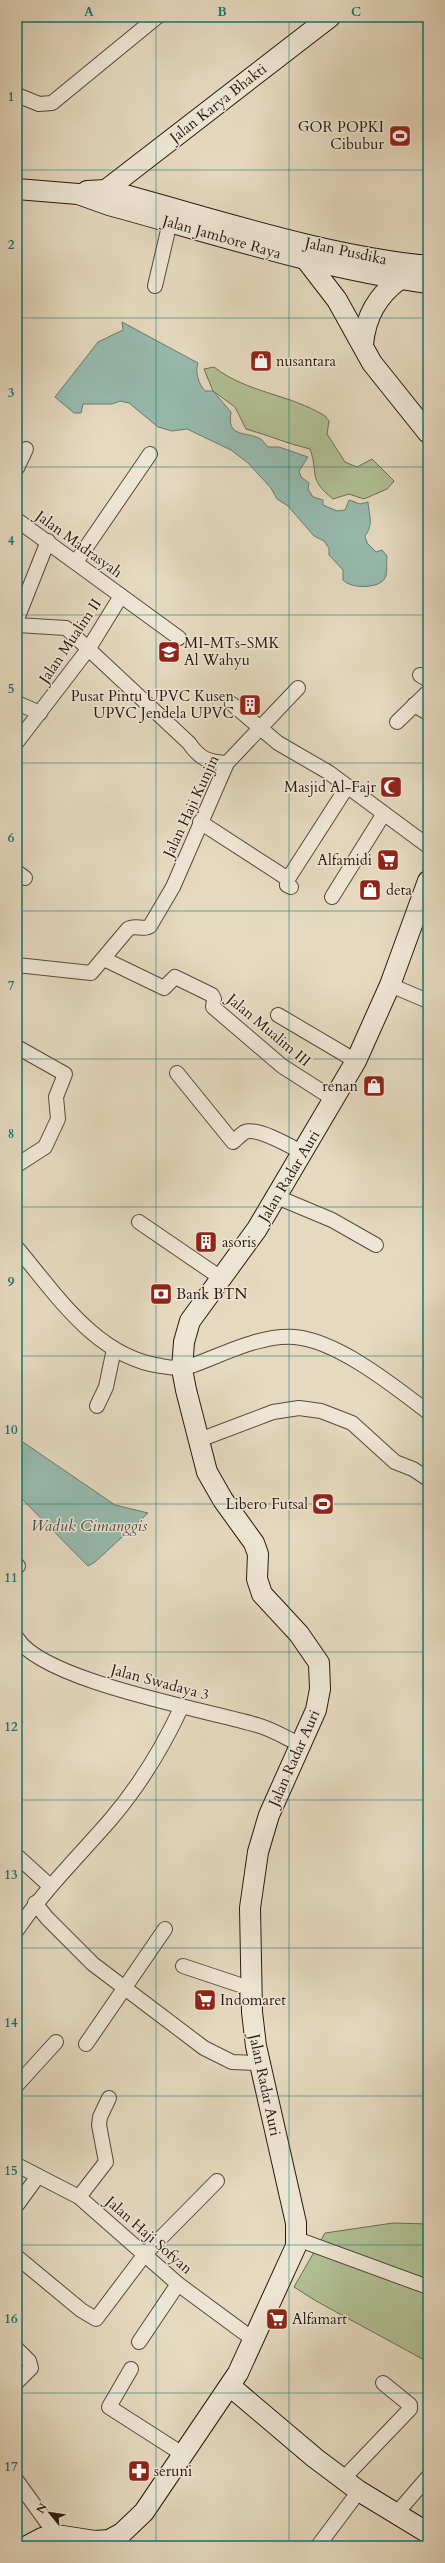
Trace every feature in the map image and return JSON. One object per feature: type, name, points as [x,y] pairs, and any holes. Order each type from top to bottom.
[{"type":"main road","name":"Jalan Karya Bhakti","points":[[106,190],[330,17]]},
{"type":"main road","name":"Jalan Jambore Raya","points":[[17,189],[78,194],[109,205],[307,261],[350,271],[428,283]]},
{"type":"main road","name":"Jalan Pusdika","points":[[78,194],[106,190],[310,245],[372,258],[428,266]]},
{"type":"main road","points":[[337,300],[340,286],[350,271],[372,258]]},
{"type":"main road","points":[[307,261],[337,300],[363,344],[372,363],[428,433]]},
{"type":"main road","points":[[363,344],[370,312],[383,293],[400,279]]},
{"type":"main road","name":"Jalan Radar Auri","points":[[27,2546],[42,2538],[56,2535],[95,2541],[120,2542],[144,2512],[230,2386],[254,2340],[267,2307],[288,2266],[297,2239],[296,2223],[259,2063],[253,2023],[252,1884],[269,1815],[301,1745],[319,1698],[319,1663],[299,1634],[262,1594],[257,1579],[258,1554],[254,1543],[223,1500],[207,1472],[182,1369],[184,1342],[190,1321],[238,1256],[277,1197],[335,1100],[356,1061],[390,985],[428,881]]},
{"type":"main road","points":[[230,2386],[314,2458],[359,2491],[428,2533]]},
{"type":"street","points":[[17,95],[38,104],[47,105],[57,100],[157,17]]},
{"type":"street","points":[[155,286],[170,222]]},
{"type":"street","points":[[17,468],[26,449]]},
{"type":"street","points":[[76,562],[150,454]]},
{"type":"street","name":"Jalan Madrasyah","points":[[17,520],[48,541],[179,638]]},
{"type":"street","points":[[48,541],[18,619],[62,626],[89,648],[190,742],[198,755],[211,762],[227,763]]},
{"type":"street","name":"Jalan Mualim II","points":[[17,742],[89,648],[121,596]]},
{"type":"street","name":"Jalan Haji Kunjin","points":[[17,965],[89,973],[95,971],[128,929],[135,926],[145,928],[151,925],[173,887],[227,763],[298,688]]},
{"type":"street","points":[[398,722],[428,692]]},
{"type":"street","points":[[17,703],[40,713]]},
{"type":"street","points":[[232,704],[259,728],[347,787],[428,846]]},
{"type":"street","points":[[414,705],[428,713]]},
{"type":"street","points":[[200,822],[289,883],[347,787]]},
{"type":"street","points":[[332,897],[383,814]]},
{"type":"street","name":"Jalan Mualim III","points":[[104,959],[164,988],[175,977],[212,996],[214,999],[213,1006],[282,1066],[335,1100]]},
{"type":"street","points":[[390,985],[428,1001]]},
{"type":"street","points":[[278,1015],[356,1061]]},
{"type":"street","points":[[17,1047],[65,1074],[56,1097],[58,1119],[45,1147],[17,1165]]},
{"type":"street","points":[[177,1073],[233,1142],[246,1132],[252,1132],[278,1138],[303,1153]]},
{"type":"street","points":[[277,1197],[332,1220],[376,1246]]},
{"type":"street","points":[[139,1222],[221,1278]]},
{"type":"street","points":[[17,1248],[83,1324],[114,1349],[132,1359],[151,1365],[182,1369],[263,1341],[294,1337],[312,1340],[341,1351],[428,1412]]},
{"type":"street","points":[[97,1406],[106,1387],[114,1349]]},
{"type":"street","points":[[199,1440],[273,1412],[299,1408],[321,1411],[352,1423],[395,1462],[414,1469],[428,1479]]},
{"type":"street","name":"Jalan Swadaya 3","points":[[19,1644],[79,1676],[109,1687],[258,1725],[301,1745]]},
{"type":"street","points":[[17,1930],[35,1903],[111,1818],[133,1789],[172,1728],[182,1706]]},
{"type":"street","points":[[17,1856],[50,1886]]},
{"type":"street","points":[[35,1903],[47,1918],[93,1964],[217,2057],[232,2062],[259,2063]]},
{"type":"street","points":[[86,2044],[164,1929]]},
{"type":"street","points":[[183,1966],[252,1989]]},
{"type":"street","points":[[17,2085],[56,2042]]},
{"type":"street","points":[[79,2197],[106,2162],[99,2125],[100,2117],[109,2098]]},
{"type":"street","name":"Jalan Haji Sofyan","points":[[17,2165],[79,2197],[178,2284],[254,2340]]},
{"type":"street","points":[[17,2205],[38,2176]]},
{"type":"street","points":[[17,2257],[81,2310],[96,2319],[145,2254],[217,2181]]},
{"type":"street","points":[[297,2239],[428,2286]]},
{"type":"street","points":[[139,2342],[178,2284]]},
{"type":"street","points":[[17,2349],[29,2361],[31,2368],[17,2382]]},
{"type":"street","points":[[131,2369],[109,2407],[184,2454]]},
{"type":"street","points":[[343,2479],[410,2409],[410,2405],[383,2383]]},
{"type":"street","points":[[396,2514],[428,2477]]},
{"type":"street","points":[[17,2481],[56,2535]]},
{"type":"street","points":[[318,2546],[359,2491]]},
{"type":"green space","points":[[214,367],[240,383],[298,403],[325,416],[329,421],[327,434],[345,462],[357,467],[372,459],[394,481],[387,489],[364,499],[349,494],[333,499],[325,492],[317,481],[313,457],[310,449],[246,429],[235,407],[213,391],[204,369]]},
{"type":"green space","points":[[393,2223],[428,2224],[428,2362],[316,2301],[294,2287],[325,2233]]},
{"type":"water","points":[[122,322],[198,363],[197,374],[201,385],[205,391],[213,391],[231,412],[230,421],[235,431],[256,437],[262,440],[268,447],[279,447],[308,457],[299,471],[301,477],[309,483],[308,489],[313,497],[323,500],[323,505],[337,511],[345,510],[349,500],[360,504],[368,502],[370,524],[368,532],[365,536],[367,543],[376,552],[382,550],[387,556],[386,573],[382,582],[371,586],[358,586],[347,583],[343,580],[343,570],[329,555],[329,548],[324,541],[314,536],[288,506],[277,499],[271,488],[248,463],[231,450],[187,429],[172,431],[158,427],[129,403],[120,401],[112,404],[83,404],[81,413],[74,413],[55,397],[98,342],[123,330]]},
{"type":"water","name":"Waduk Cimanggis","points":[[17,1438],[115,1505],[148,1513],[95,1562],[88,1566],[17,1494]]},
{"type":"place","name":"GOR POPKI Cibubur","points":[[400,136]]},
{"type":"place","name":"nusantara","points":[[261,361]]},
{"type":"place","name":"MI-MTs-SMK Al Wahyu","points":[[169,652]]},
{"type":"place","name":"Pusat Pintu UPVC Kusen UPVC Jendela UPVC","points":[[250,705]]},
{"type":"place","name":"Masjid Al-Fajr","points":[[391,787]]},
{"type":"place","name":"Alfamidi","points":[[388,860]]},
{"type":"place","name":"deta","points":[[370,890]]},
{"type":"place","name":"renan","points":[[374,1086]]},
{"type":"place","name":"asoris","points":[[206,1242]]},
{"type":"place","name":"Bank BTN","points":[[161,1294]]},
{"type":"place","name":"Libero Futsal","points":[[323,1504]]},
{"type":"place","name":"Indomaret","points":[[205,2000]]},
{"type":"place","name":"Alfamart","points":[[277,2319]]},
{"type":"place","name":"seruni","points":[[139,2471]]}]
